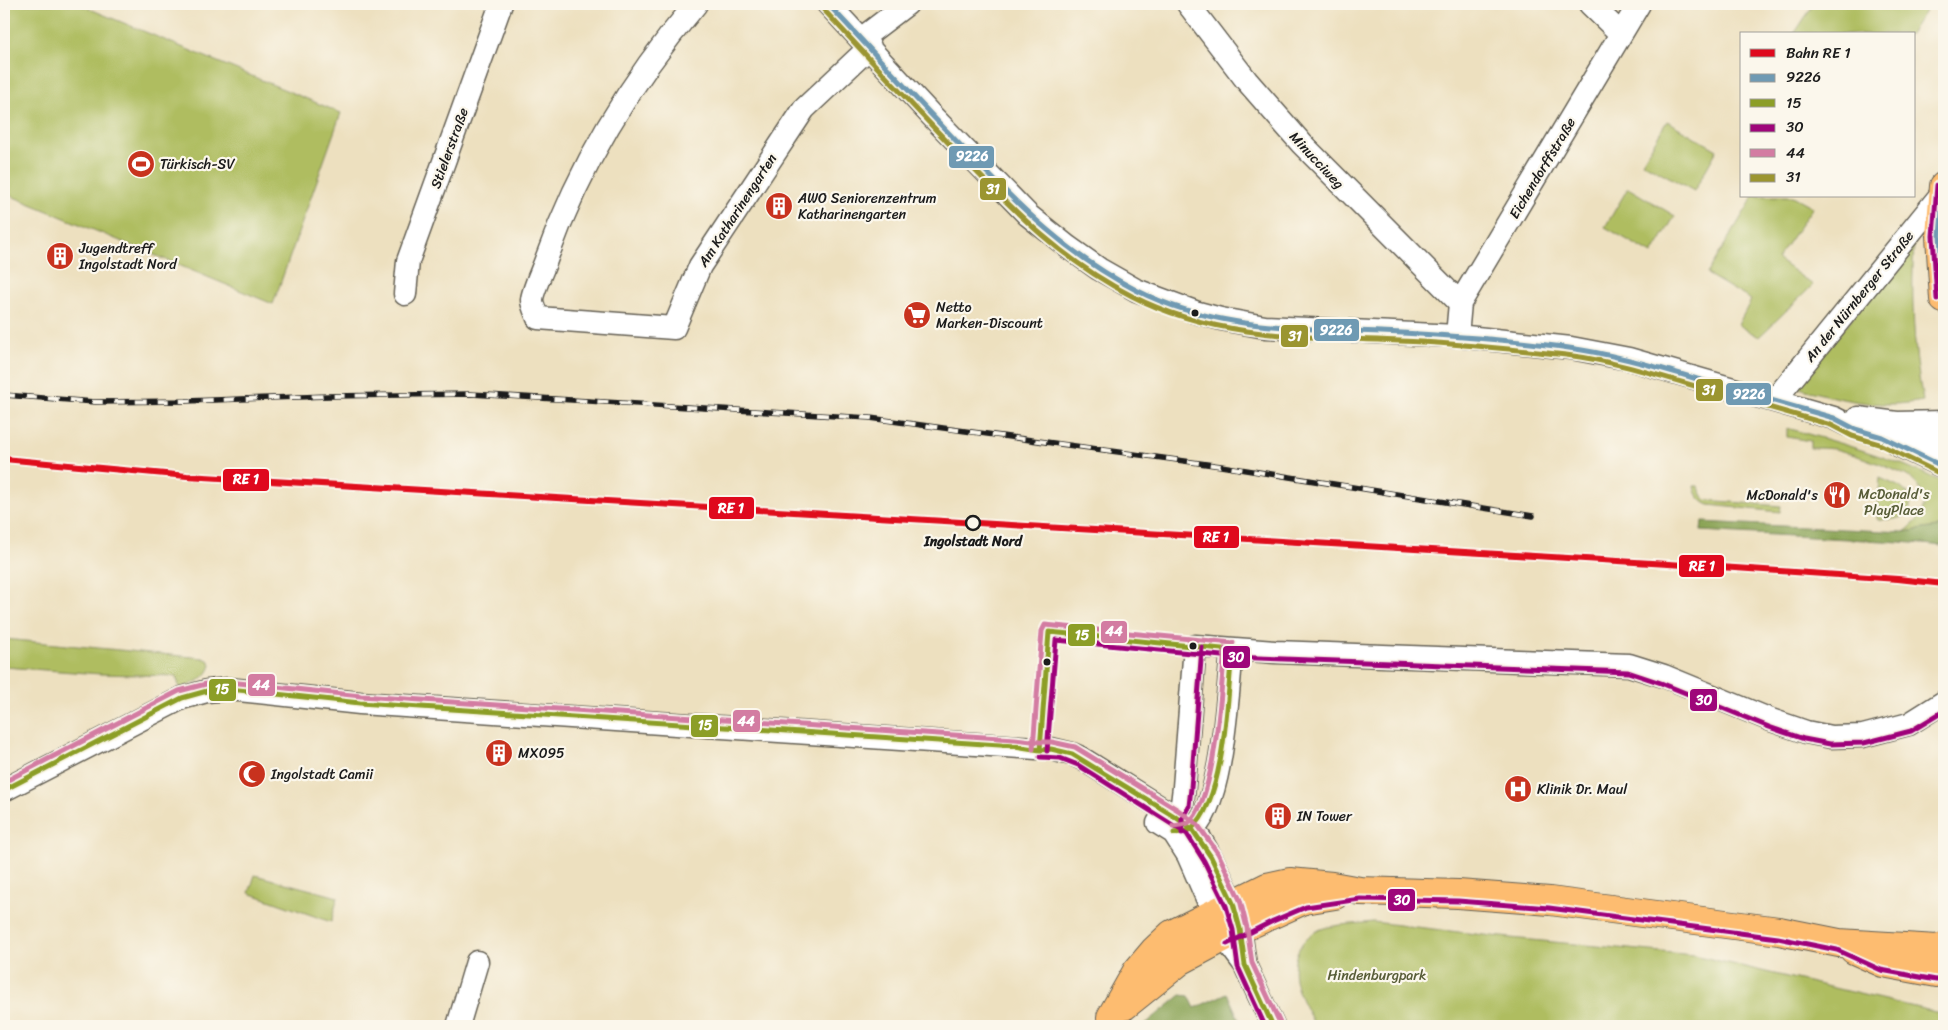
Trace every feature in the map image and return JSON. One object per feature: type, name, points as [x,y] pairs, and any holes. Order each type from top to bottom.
[{"type":"main road","points":[[1944,189],[1940,236],[1944,300]]},
{"type":"main road","points":[[1107,1022],[1138,971],[1154,951],[1177,930],[1268,886],[1290,882],[1360,891],[1458,894],[1550,901],[1779,931],[1839,943],[1944,948]]},
{"type":"main road","points":[[1107,1022],[1180,961],[1232,933],[1304,900],[1360,891]]},
{"type":"main road","points":[[1839,943],[1882,963],[1937,973],[1944,972]]},
{"type":"street","name":"Stielerstraße","points":[[405,294],[408,261],[501,4]]},
{"type":"street","name":"Am Katharinengarten","points":[[696,4],[651,62],[616,115],[582,175],[553,239],[532,300],[538,318],[674,328],[700,266],[804,108],[866,43]]},
{"type":"street","points":[[828,4],[931,115],[1028,215],[1099,270],[1136,290],[1195,312],[1265,327],[1457,336],[1571,348],[1629,359],[1834,418],[1855,429],[1882,437],[1944,467]]},
{"type":"street","points":[[866,43],[907,4]]},
{"type":"street","name":"Minucciweg","points":[[1188,4],[1247,82],[1302,144],[1460,304]]},
{"type":"street","points":[[1590,4],[1621,34]]},
{"type":"street","name":"Eichendorffstraße","points":[[1457,336],[1460,304],[1640,4]]},
{"type":"street","name":"An der Nürnberger Straße","points":[[1778,402],[1782,391],[1944,189]]},
{"type":"street","points":[[1834,418],[1843,417],[1897,423],[1944,422]]},
{"type":"street","points":[[1882,437],[1944,442]]},
{"type":"street","points":[[1180,826],[1195,646],[1232,650],[1629,665],[1664,676],[1771,720],[1806,732],[1831,737],[1863,736],[1909,724],[1944,702]]},
{"type":"street","points":[[1180,826],[1204,815],[1212,794],[1221,752],[1232,650]]},
{"type":"street","points":[[4,790],[182,698],[207,691],[229,689],[360,703],[1015,746],[1040,750],[1180,826],[1211,856],[1223,908],[1232,933],[1273,1026]]},
{"type":"street","points":[[458,1026],[477,962]]},
{"type":"green space","name":"Türkisch-SV","points":[[4,4],[78,4],[341,113],[273,304],[4,193]]},
{"type":"green space","points":[[1814,4],[1930,4],[1911,32],[1795,32]]},
{"type":"green space","points":[[1667,121],[1717,150],[1694,191],[1642,162]]},
{"type":"green space","points":[[1628,188],[1675,216],[1652,254],[1605,227]]},
{"type":"green space","points":[[1753,198],[1797,198],[1813,207],[1777,259],[1813,285],[1759,337],[1738,325],[1751,300],[1707,274]]},
{"type":"green space","points":[[1914,242],[1914,322],[1923,401],[1874,404],[1828,396],[1796,387]]},
{"type":"green space","points":[[1787,428],[1884,458],[1940,481],[1944,484],[1944,526],[1904,532],[1917,520],[1921,513],[1924,499],[1917,485],[1910,478],[1861,457],[1831,449],[1810,448],[1810,441],[1787,437]]},
{"type":"green space","name":"McDonald's PlayPlace","points":[[1880,478],[1900,487],[1910,496],[1909,510],[1906,515],[1896,519],[1877,519]]},
{"type":"green space","points":[[1694,486],[1698,486],[1705,500],[1781,506],[1780,512],[1709,505],[1699,498]]},
{"type":"green space","points":[[1702,522],[1904,532],[1944,526],[1944,546],[1701,531]]},
{"type":"green space","points":[[4,639],[203,658],[211,664],[210,669],[203,677],[195,683],[180,689],[176,676],[101,674],[4,667]]},
{"type":"green space","points":[[255,875],[338,897],[331,922],[249,893]]},
{"type":"green space","name":"Hindenburgpark","points":[[1373,922],[1510,938],[1694,955],[1944,1014],[1944,1026],[1315,1026],[1297,989],[1294,966],[1298,950],[1308,937],[1324,928]]},
{"type":"green space","points":[[1227,993],[1242,1026],[1143,1026],[1181,995],[1189,996],[1195,1008]]},
{"type":"railway","points":[[4,395],[95,402],[471,394],[870,418],[1221,466],[1533,516]]},
{"type":"transit line","name":"9226","points":[[828,4],[988,174],[1046,229],[1089,262],[1111,276],[1165,303],[1195,313],[1226,320],[1287,328],[1475,338],[1546,345],[1618,357],[1834,418],[1855,429],[1882,437],[1944,467]]},
{"type":"transit line","name":"31","points":[[823,9],[946,141],[1003,199],[1042,235],[1084,268],[1132,296],[1164,310],[1196,321],[1263,333],[1504,348],[1566,355],[1612,363],[1831,425],[1852,436],[1879,444],[1941,474]]},
{"type":"transit line","name":"30","points":[[1937,185],[1933,236],[1937,299]]},
{"type":"transit line","name":"9226","points":[[1944,186],[1940,236],[1944,299]]},
{"type":"transit line","points":[[4,459],[187,476],[1735,568],[1944,584]]},
{"type":"transit line","name":"44","points":[[1033,749],[1042,631],[1045,625],[1233,643]]},
{"type":"transit line","name":"15","points":[[1040,750],[1049,632],[1232,650]]},
{"type":"transit line","name":"30","points":[[1047,751],[1056,640],[1232,657],[1628,672],[1661,683],[1769,727],[1804,739],[1830,744],[1864,743],[1911,731],[1944,711]]},
{"type":"transit line","name":"30","points":[[1182,833],[1182,818],[1189,806],[1191,788],[1202,647]]},
{"type":"transit line","name":"44","points":[[1173,826],[1188,823],[1197,811],[1205,792],[1211,768],[1219,714],[1225,649]]},
{"type":"transit line","name":"15","points":[[1174,833],[1192,828],[1203,814],[1212,795],[1223,745],[1232,650]]},
{"type":"transit line","name":"44","points":[[4,782],[179,691],[206,684],[229,682],[361,696],[1052,742],[1075,747],[1178,810],[1197,824],[1218,853],[1240,900],[1247,928],[1252,963],[1280,1023]]},
{"type":"transit line","name":"15","points":[[4,790],[182,698],[207,691],[229,689],[360,703],[1015,746],[1040,750],[1051,749],[1072,754],[1192,829],[1211,857],[1233,903],[1240,929],[1245,965],[1273,1026]]},
{"type":"transit line","name":"30","points":[[1040,757],[1060,758],[1078,765],[1187,834],[1204,861],[1226,906],[1233,930],[1238,967],[1265,1026]]},
{"type":"transit line","name":"30","points":[[1227,944],[1306,907],[1360,899],[1458,901],[1549,908],[1778,938],[1837,950],[1881,970],[1944,980]]},
{"type":"place","name":"Türkisch-SV","points":[[141,164]]},
{"type":"place","name":"AWO Seniorenzentrum Katharinengarten","points":[[779,206]]},
{"type":"place","name":"Jugendtreff Ingolstadt Nord","points":[[60,256]]},
{"type":"place","name":"Netto Marken-Discount","points":[[917,315]]},
{"type":"place","name":"McDonald's","points":[[1837,495]]},
{"type":"place","name":"Ingolstadt Nord","points":[[973,523]]},
{"type":"place","name":"MX095","points":[[499,753]]},
{"type":"place","name":"Ingolstadt Camii","points":[[252,774]]},
{"type":"place","name":"Klinik Dr. Maul","points":[[1518,789]]},
{"type":"place","name":"IN Tower","points":[[1278,816]]}]
